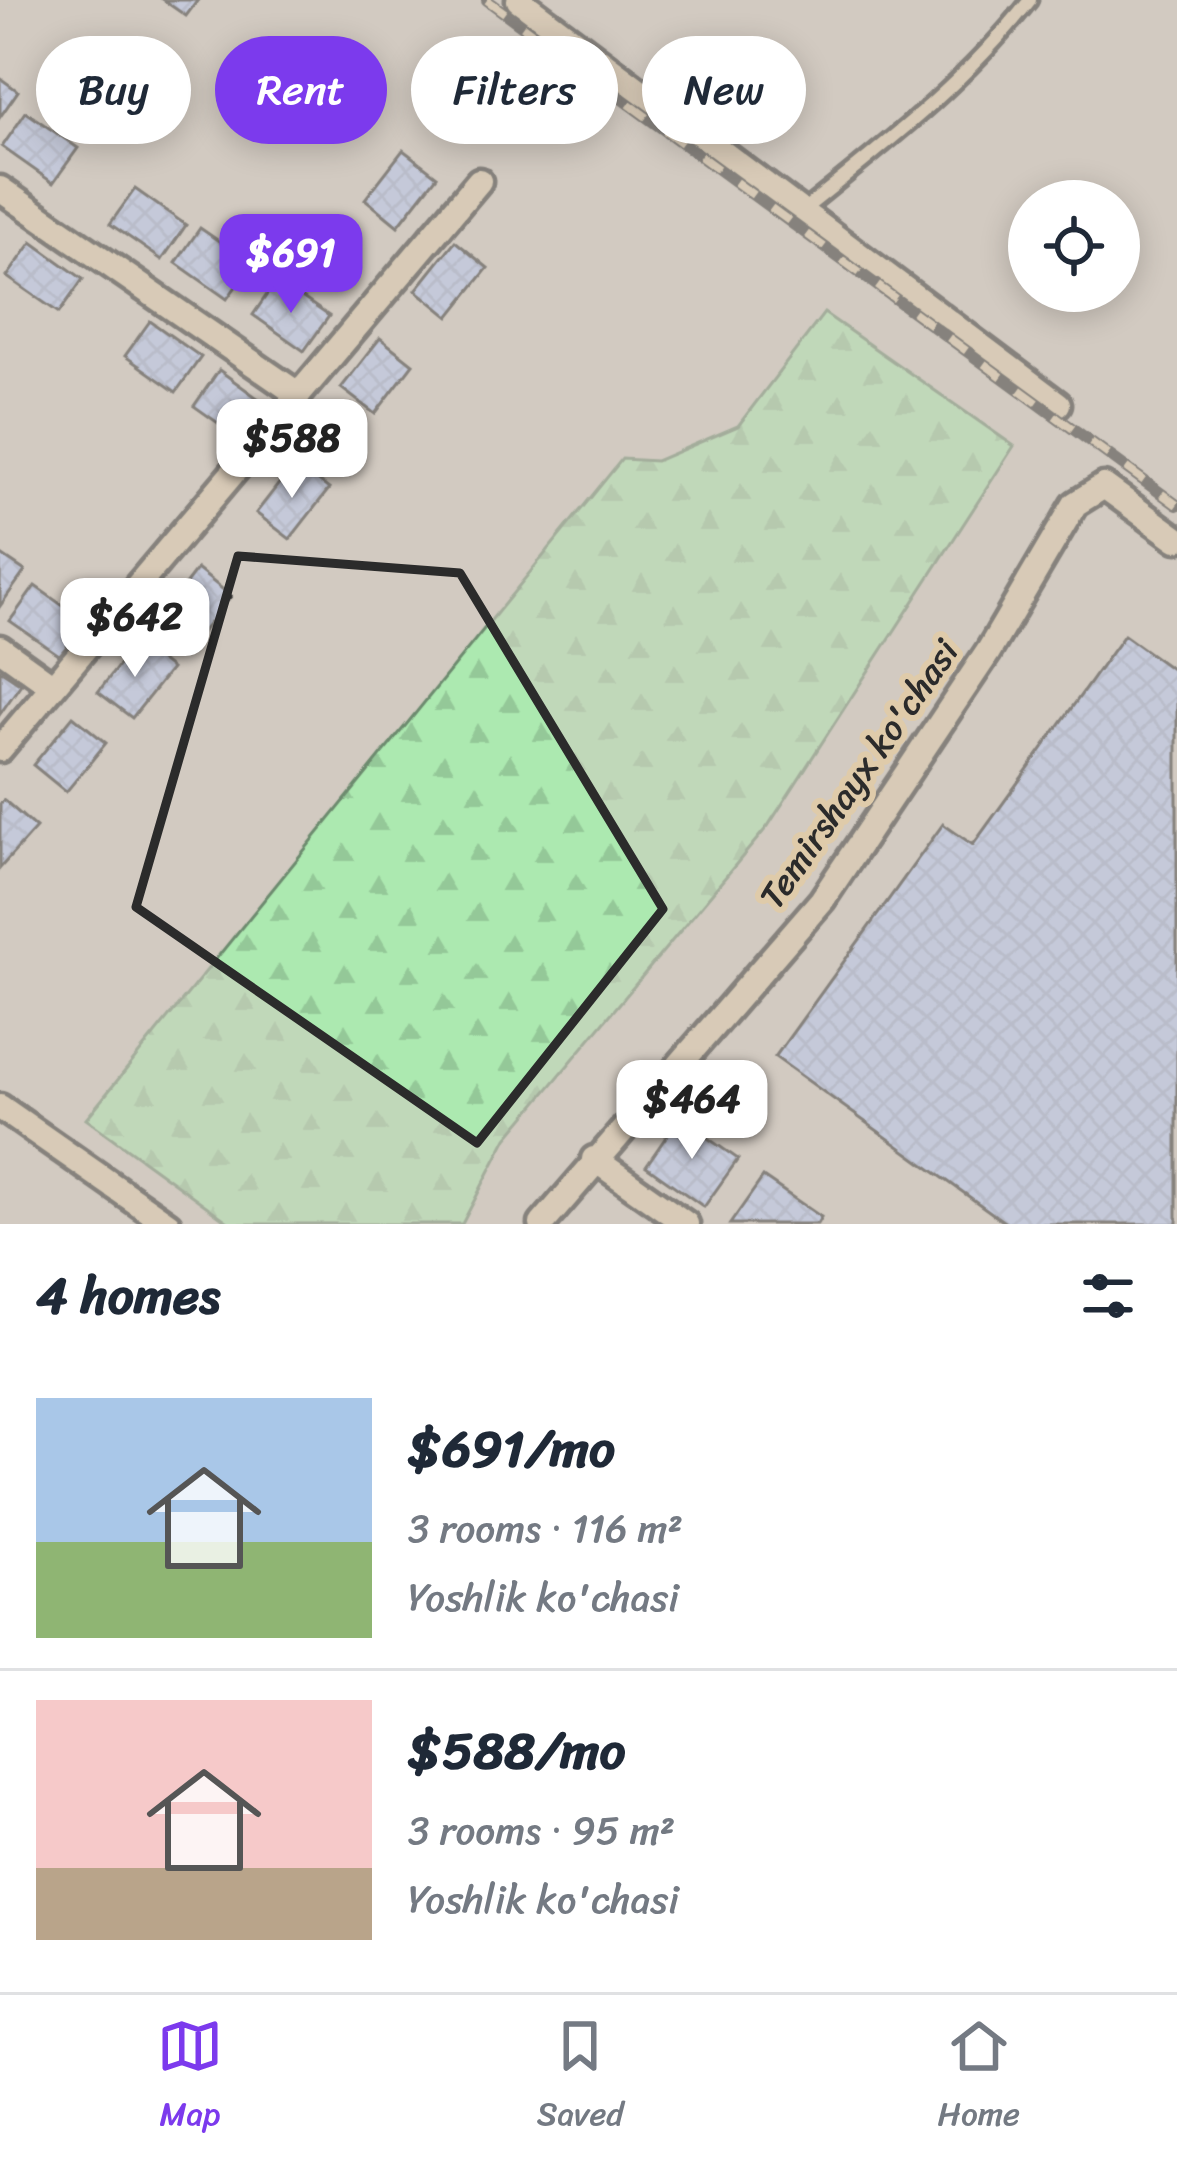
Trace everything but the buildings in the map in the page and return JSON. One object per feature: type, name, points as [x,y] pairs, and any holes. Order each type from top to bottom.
[{"type":"street","points":[[519,0],[1058,404]]},
{"type":"street","points":[[0,748],[479,181]]},
{"type":"street","points":[[0,189],[299,395]]},
{"type":"street","name":"Temirshayx ko'chasi","points":[[542,1224],[822,900],[988,652],[1075,504],[1104,486],[1177,539]]},
{"type":"street","points":[[0,648],[53,686]]},
{"type":"street","points":[[0,1107],[168,1224]]},
{"type":"street","points":[[594,1159],[686,1224]]},
{"type":"lane","points":[[801,212],[937,102],[992,49],[1030,0]]},
{"type":"highlighted area","points":[[238,556],[460,573],[663,909],[477,1143],[136,907]]},
{"type":"green space","points":[[824,313],[1014,446],[768,826],[507,1138],[462,1224],[231,1224],[86,1119],[622,459],[656,461],[738,426]]},
{"type":"railway","points":[[487,0],[1177,505]]}]
